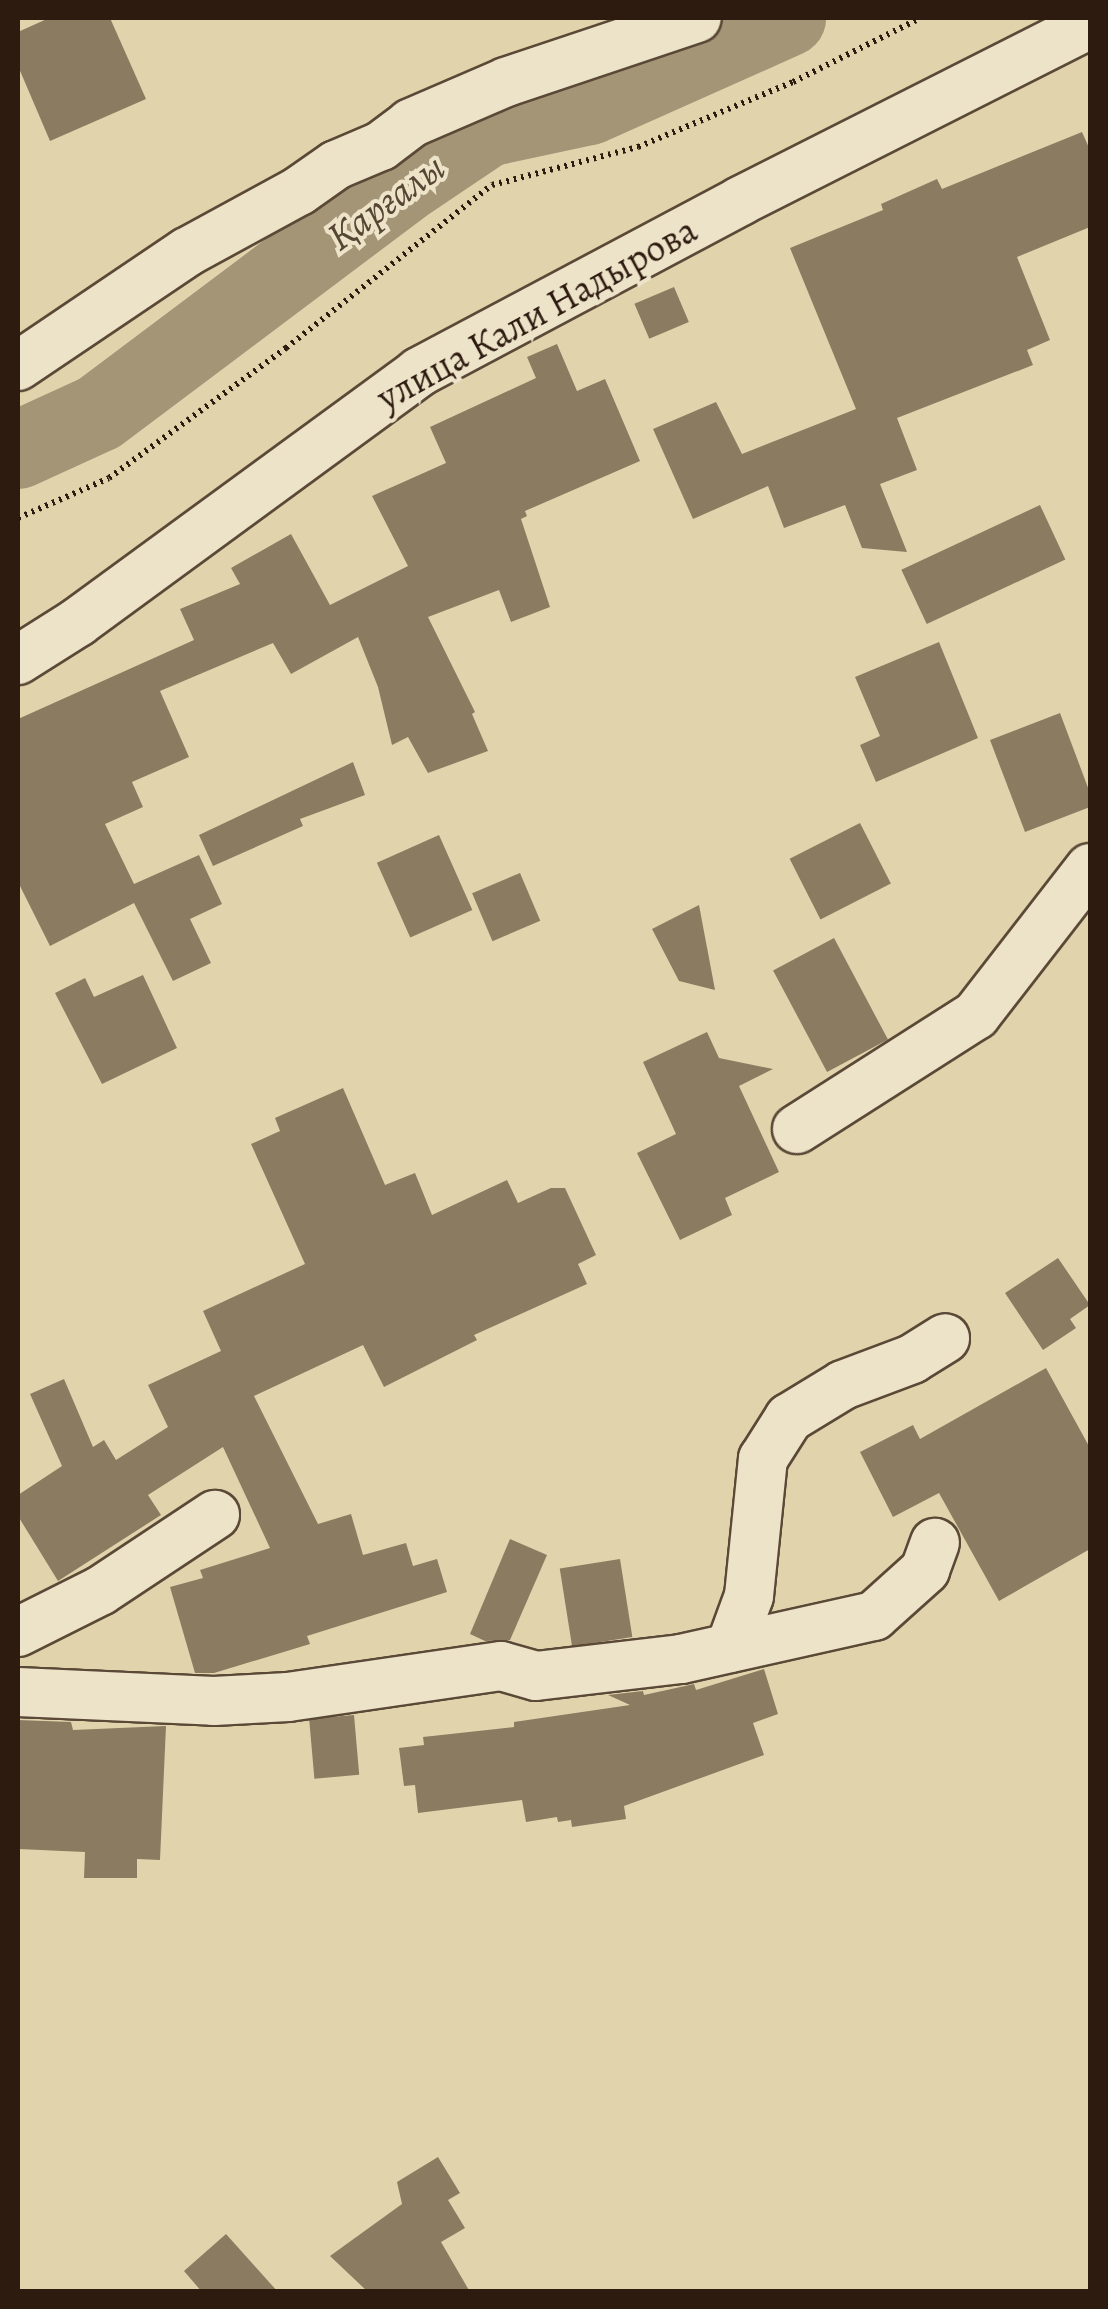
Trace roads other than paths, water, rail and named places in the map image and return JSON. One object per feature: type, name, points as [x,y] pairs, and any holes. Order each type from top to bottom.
[{"type":"street","points":[[18,366],[187,252],[299,191],[336,165],[381,146],[410,123],[506,82],[697,18]]},
{"type":"street","name":"улица Кали Надырова","points":[[18,660],[78,622],[419,372],[740,201],[1090,24]]},
{"type":"street","points":[[797,1128],[976,1014],[1090,868]]},
{"type":"street","points":[[730,1648],[749,1596],[763,1459],[789,1418],[843,1385],[912,1359],[945,1338]]},
{"type":"street","points":[[18,1632],[100,1590],[215,1515]]},
{"type":"street","points":[[18,1692],[214,1701],[270,1698],[500,1666],[536,1676],[681,1659],[874,1616],[925,1570],[935,1544]]},
{"type":"waterway","name":"Қарғалы","points":[[18,450],[99,413],[401,186],[487,128],[589,106],[787,18]]}]
